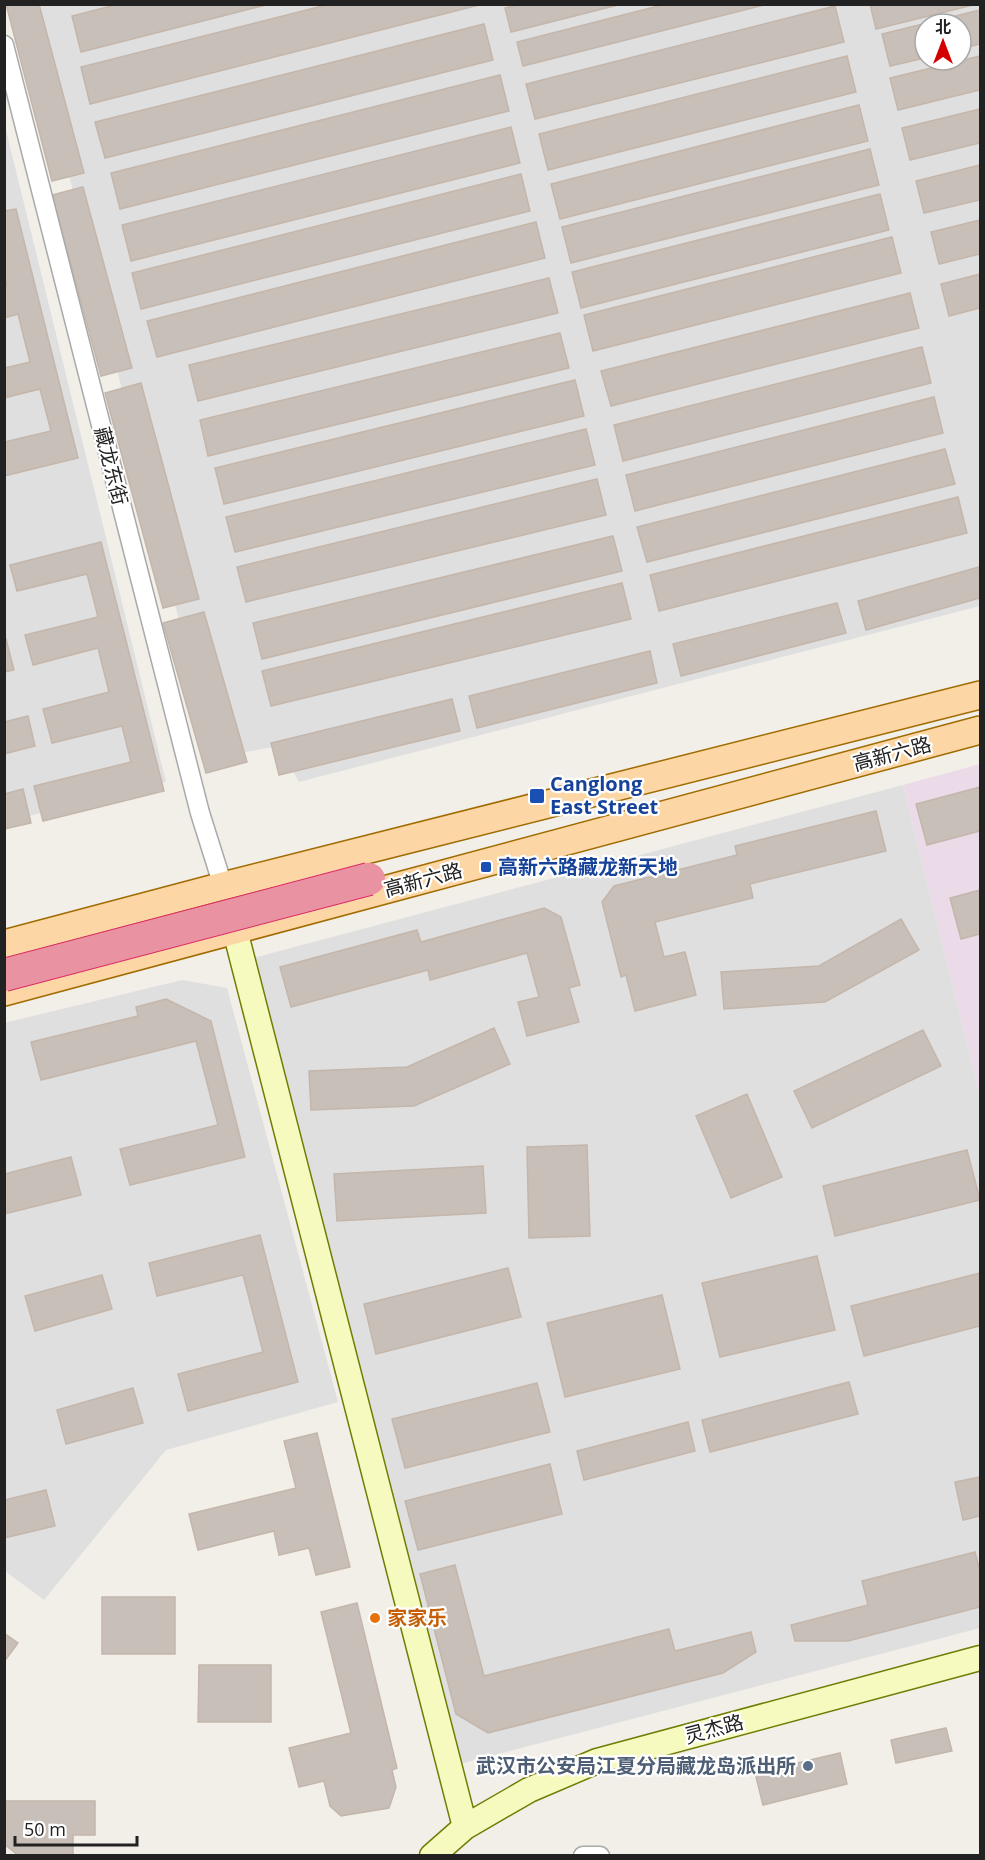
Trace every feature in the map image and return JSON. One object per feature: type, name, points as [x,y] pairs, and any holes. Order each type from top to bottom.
[{"type":"highway","points":[[4,975],[369,879]]},
{"type":"main road","name":"高新六路","points":[[4,944],[223,886],[981,695]]},
{"type":"main road","name":"高新六路","points":[[4,992],[981,730]]},
{"type":"street","name":"藏龙东街","points":[[4,45],[200,813],[223,886]]},
{"type":"street","points":[[223,886],[237,931],[465,1827]]},
{"type":"street","name":"灵杰路","points":[[432,1856],[465,1827],[529,1790],[597,1761],[981,1658]]},
{"type":"street","points":[[583,1856],[600,1856]]},
{"type":"shaded area","points":[[27,5],[980,5],[980,606],[299,782],[279,746],[213,758]]},
{"type":"shaded area","points":[[4,122],[166,782],[5,822],[4,822]]},
{"type":"shaded area","points":[[980,764],[980,1095],[903,785]]},
{"type":"shaded area","points":[[903,785],[980,1095],[980,1628],[456,1765],[246,960]]},
{"type":"shaded area","points":[[182,980],[227,988],[338,1402],[166,1450],[44,1600],[5,1571],[4,1023]]},
{"type":"building","points":[[6,4],[39,4],[84,173],[52,181]]},
{"type":"building","points":[[119,4],[270,4],[81,52],[72,16]]},
{"type":"building","points":[[330,4],[479,5],[90,104],[81,67]]},
{"type":"building","points":[[521,4],[622,4],[511,32],[505,8]]},
{"type":"building","points":[[666,4],[768,4],[523,66],[517,42]]},
{"type":"building","points":[[870,4],[977,4],[945,12],[913,12],[913,20],[876,29]]},
{"type":"building","points":[[835,6],[844,42],[535,119],[526,84]]},
{"type":"building","points":[[980,10],[980,44],[973,46],[973,12]]},
{"type":"building","points":[[484,24],[493,60],[105,158],[95,122]]},
{"type":"building","points":[[913,26],[913,61],[890,66],[882,34]]},
{"type":"building","points":[[847,56],[856,92],[548,170],[539,134]]},
{"type":"building","points":[[980,56],[980,90],[898,110],[890,78],[915,72],[973,72],[973,58]]},
{"type":"building","points":[[500,75],[509,111],[120,209],[111,173]]},
{"type":"building","points":[[859,105],[868,141],[560,219],[551,184]]},
{"type":"building","points":[[980,109],[980,143],[910,160],[902,128]]},
{"type":"building","points":[[511,127],[520,163],[131,261],[122,225]]},
{"type":"building","points":[[870,149],[879,185],[571,263],[562,227]]},
{"type":"building","points":[[980,165],[980,200],[924,213],[916,181]]},
{"type":"building","points":[[521,174],[530,211],[141,309],[132,273]]},
{"type":"building","points":[[83,187],[132,368],[101,376],[52,195]]},
{"type":"building","points":[[880,194],[889,230],[581,308],[572,272]]},
{"type":"building","points":[[16,209],[78,458],[4,476],[4,442],[51,431],[40,389],[4,398],[4,368],[30,362],[18,314],[4,318],[4,287],[7,286],[4,274],[4,211]]},
{"type":"building","points":[[980,220],[980,254],[939,264],[931,232]]},
{"type":"building","points":[[536,222],[545,258],[157,357],[147,321]]},
{"type":"building","points":[[892,237],[901,273],[593,351],[584,315]]},
{"type":"building","points":[[980,274],[980,308],[949,316],[941,284]]},
{"type":"building","points":[[549,278],[558,313],[198,401],[189,365]]},
{"type":"building","points":[[910,293],[919,328],[611,406],[601,371]]},
{"type":"building","points":[[560,333],[569,368],[208,456],[200,420]]},
{"type":"building","points":[[922,347],[931,383],[623,461],[614,425]]},
{"type":"building","points":[[575,380],[584,416],[224,504],[215,468]]},
{"type":"building","points":[[141,383],[199,599],[163,608],[105,393]]},
{"type":"building","points":[[934,397],[943,433],[635,511],[626,475]]},
{"type":"building","points":[[586,429],[595,465],[235,552],[226,517]]},
{"type":"building","points":[[945,449],[955,484],[647,562],[637,527]]},
{"type":"building","points":[[597,479],[606,515],[246,602],[237,567]]},
{"type":"building","points":[[958,497],[967,533],[659,611],[650,575]]},
{"type":"building","points":[[613,536],[622,571],[262,659],[253,623]]},
{"type":"building","points":[[101,542],[164,791],[43,821],[34,786],[131,762],[122,726],[52,743],[43,709],[109,692],[98,648],[33,665],[25,635],[98,617],[87,574],[17,591],[10,565]]},
{"type":"building","points":[[979,567],[980,598],[866,630],[858,601]]},
{"type":"building","points":[[622,583],[631,619],[271,706],[262,671]]},
{"type":"building","points":[[837,603],[846,633],[681,676],[673,644]]},
{"type":"building","points":[[204,612],[247,762],[206,773],[163,623]]},
{"type":"building","points":[[6,639],[14,670],[4,672],[4,640]]},
{"type":"building","points":[[650,651],[657,683],[477,728],[469,696]]},
{"type":"building","points":[[452,699],[460,731],[279,775],[271,743]]},
{"type":"building","points":[[28,716],[35,746],[4,754],[4,722]]},
{"type":"building","points":[[980,787],[980,831],[927,845],[916,804]]},
{"type":"building","points":[[23,789],[31,823],[4,829],[4,794]]},
{"type":"building","points":[[876,811],[886,851],[750,884],[753,898],[655,922],[664,957],[685,952],[696,995],[635,1011],[626,975],[621,977],[602,902],[614,886],[737,855],[735,846]]},
{"type":"building","points":[[980,890],[980,934],[961,939],[950,898]]},
{"type":"building","points":[[544,908],[561,917],[580,985],[569,988],[579,1022],[527,1036],[518,1002],[539,997],[527,953],[430,980],[428,970],[291,1007],[280,967],[417,930],[421,942]]},
{"type":"building","points":[[901,919],[919,950],[825,1002],[724,1009],[721,972],[819,966]]},
{"type":"building","points":[[166,999],[211,1021],[245,1157],[130,1185],[120,1149],[218,1125],[196,1041],[41,1080],[31,1042],[138,1016],[136,1007]]},
{"type":"building","points":[[494,1028],[510,1064],[414,1106],[311,1110],[309,1071],[407,1067]]},
{"type":"building","points":[[923,1030],[941,1066],[812,1128],[794,1091]]},
{"type":"building","points":[[747,1094],[782,1177],[731,1198],[696,1116]]},
{"type":"building","points":[[587,1145],[590,1236],[529,1238],[527,1147]]},
{"type":"building","points":[[967,1150],[980,1200],[835,1236],[823,1186]]},
{"type":"building","points":[[71,1157],[81,1195],[4,1214],[4,1174]]},
{"type":"building","points":[[483,1166],[486,1213],[337,1221],[334,1174]]},
{"type":"building","points":[[260,1235],[298,1382],[188,1411],[178,1374],[263,1352],[243,1275],[157,1296],[149,1263]]},
{"type":"building","points":[[817,1256],[835,1330],[720,1357],[702,1283]]},
{"type":"building","points":[[508,1268],[521,1317],[376,1354],[364,1304]]},
{"type":"building","points":[[980,1273],[980,1326],[864,1356],[851,1306]]},
{"type":"building","points":[[102,1275],[112,1309],[35,1331],[25,1296]]},
{"type":"building","points":[[662,1295],[680,1369],[565,1397],[547,1323]]},
{"type":"building","points":[[849,1382],[858,1414],[710,1452],[702,1420]]},
{"type":"building","points":[[537,1383],[550,1432],[405,1468],[392,1419]]},
{"type":"building","points":[[133,1388],[143,1423],[66,1444],[57,1410]]},
{"type":"building","points":[[688,1422],[695,1451],[584,1480],[577,1451]]},
{"type":"building","points":[[317,1433],[350,1567],[316,1575],[309,1548],[279,1555],[274,1531],[198,1550],[189,1514],[296,1488],[284,1441]]},
{"type":"building","points":[[550,1464],[562,1514],[418,1550],[405,1501]]},
{"type":"building","points":[[980,1477],[980,1516],[963,1520],[955,1482]]},
{"type":"building","points":[[46,1490],[55,1526],[4,1538],[4,1500]]},
{"type":"building","points":[[975,1552],[980,1571],[980,1607],[848,1641],[795,1641],[791,1625],[868,1605],[862,1581]]},
{"type":"building","points":[[455,1565],[484,1676],[669,1629],[675,1651],[751,1632],[756,1652],[723,1673],[488,1733],[456,1714],[420,1574]]},
{"type":"building","points":[[102,1597],[175,1597],[175,1654],[102,1654]]},
{"type":"building","points":[[357,1603],[397,1768],[392,1770],[396,1787],[389,1808],[341,1816],[330,1806],[324,1781],[299,1787],[289,1748],[351,1733],[321,1612]]},
{"type":"building","points":[[4,1633],[18,1643],[4,1662]]},
{"type":"building","points":[[199,1665],[271,1665],[271,1722],[198,1722]]},
{"type":"building","points":[[946,1728],[952,1751],[896,1763],[891,1740]]},
{"type":"building","points":[[840,1753],[847,1784],[763,1805],[755,1773]]},
{"type":"building","points":[[4,1799],[7,1801],[95,1801],[95,1835],[73,1835],[73,1854],[75,1856],[19,1856],[4,1844]]},
{"type":"place","name":"Canglong East Street","points":[[537,796]]},
{"type":"place","name":"高新六路藏龙新天地","points":[[486,867]]},
{"type":"place","name":"家家乐","points":[[375,1618]]},
{"type":"place","name":"武汉市公安局江夏分局藏龙岛派出所","points":[[808,1766]]}]
